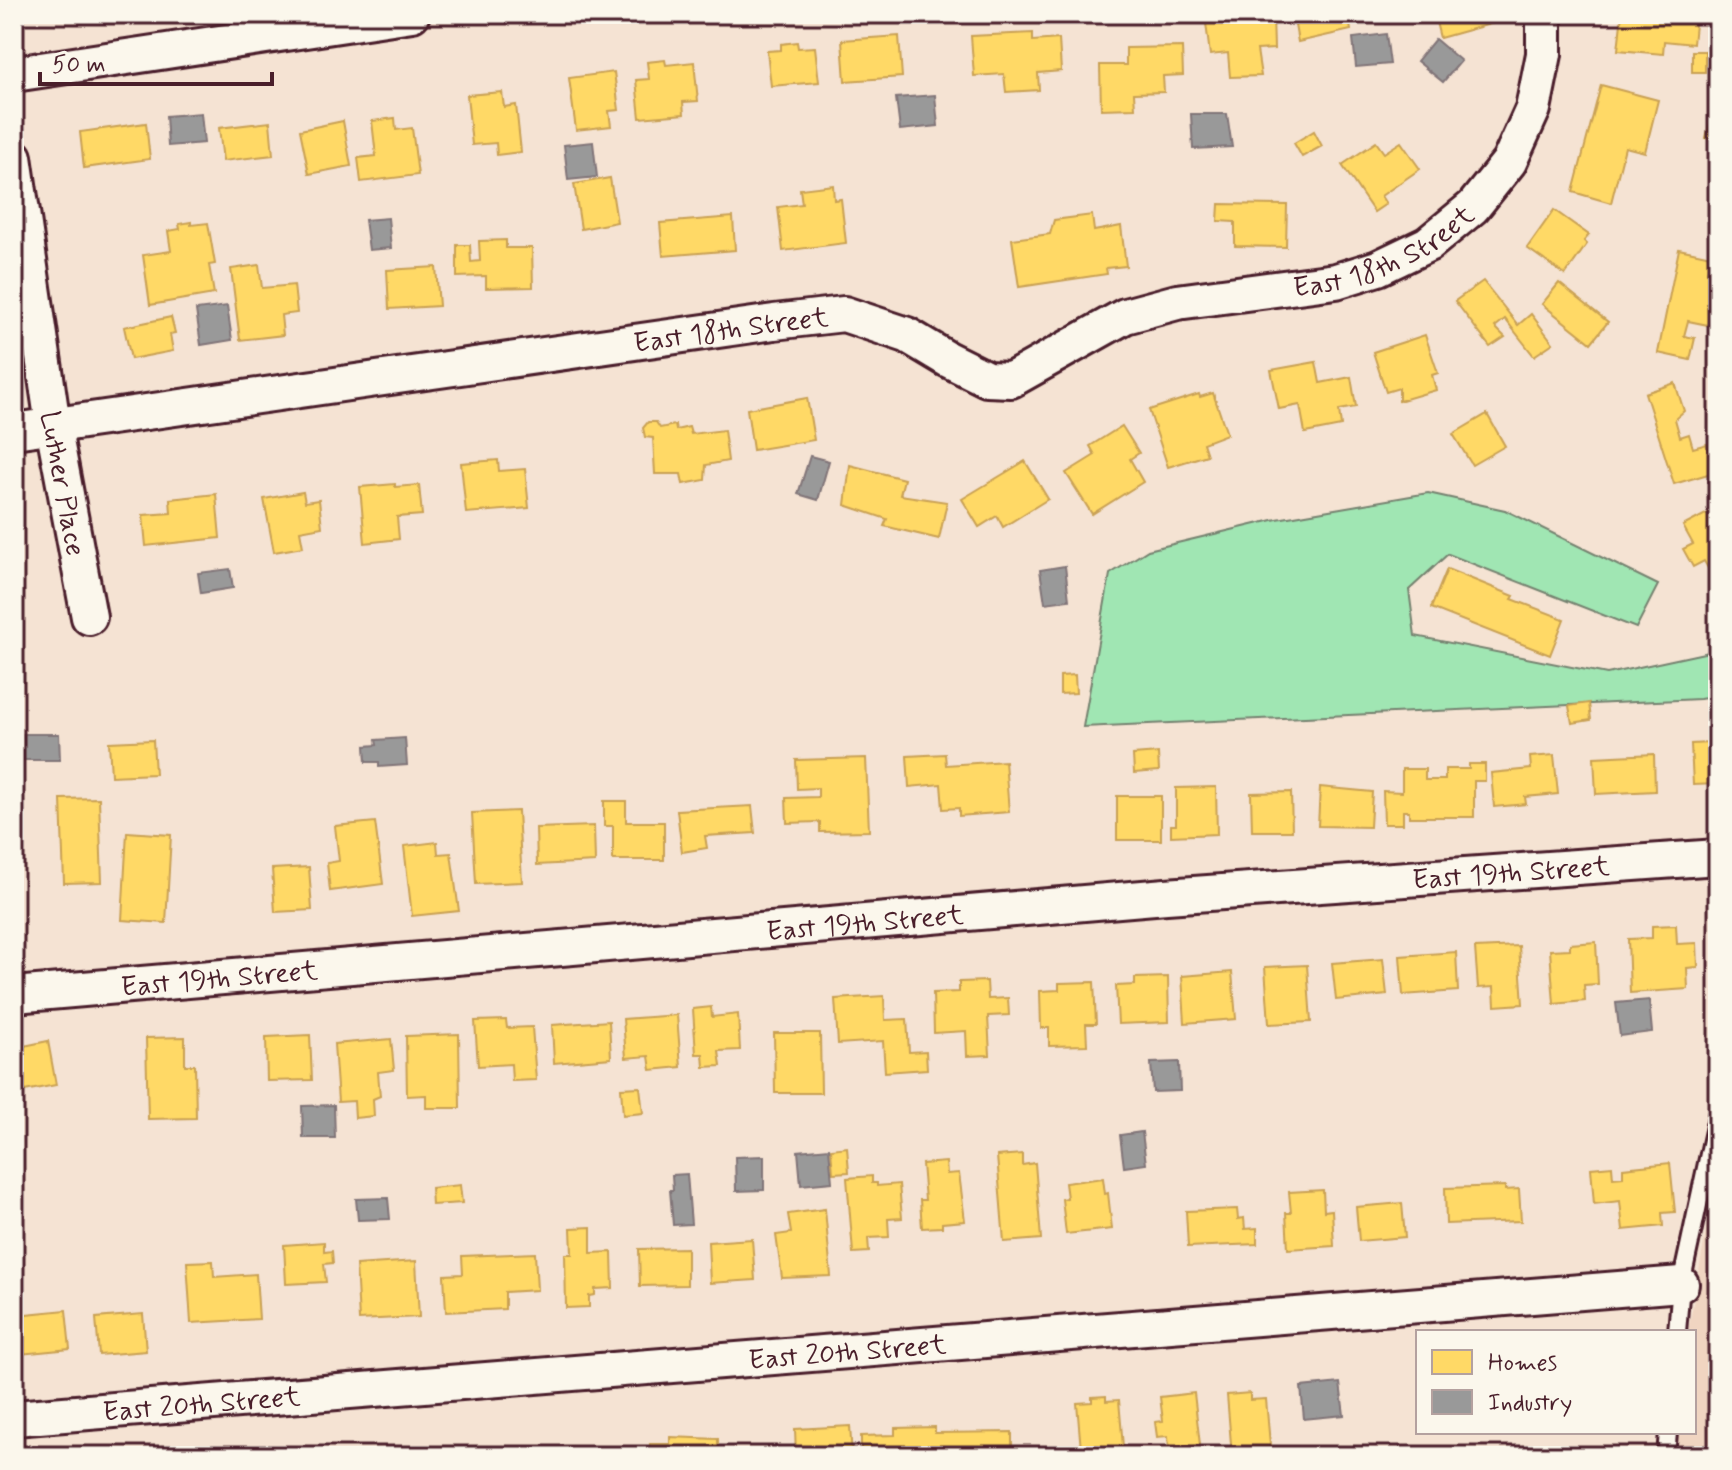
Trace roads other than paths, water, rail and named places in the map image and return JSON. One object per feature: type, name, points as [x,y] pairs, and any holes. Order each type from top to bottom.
[{"type":"street","points":[[14,74],[412,14]]},
{"type":"street","name":"East 18th Street","points":[[14,431],[844,314],[907,335],[987,379],[1011,380],[1125,316],[1177,302],[1336,281],[1378,268],[1428,244],[1473,207],[1509,162],[1533,109],[1544,54],[1544,14]]},
{"type":"street","name":"Luther Place","points":[[14,157],[53,425],[89,617]]},
{"type":"street","name":"East 19th Street","points":[[14,995],[1166,896],[1718,857]]},
{"type":"street","name":"East 20th Street","points":[[14,1418],[1681,1284]]},
{"type":"lane","points":[[1677,1330],[1681,1284],[1718,1112]]},
{"type":"lane","points":[[1666,1456],[1668,1434]]}]
